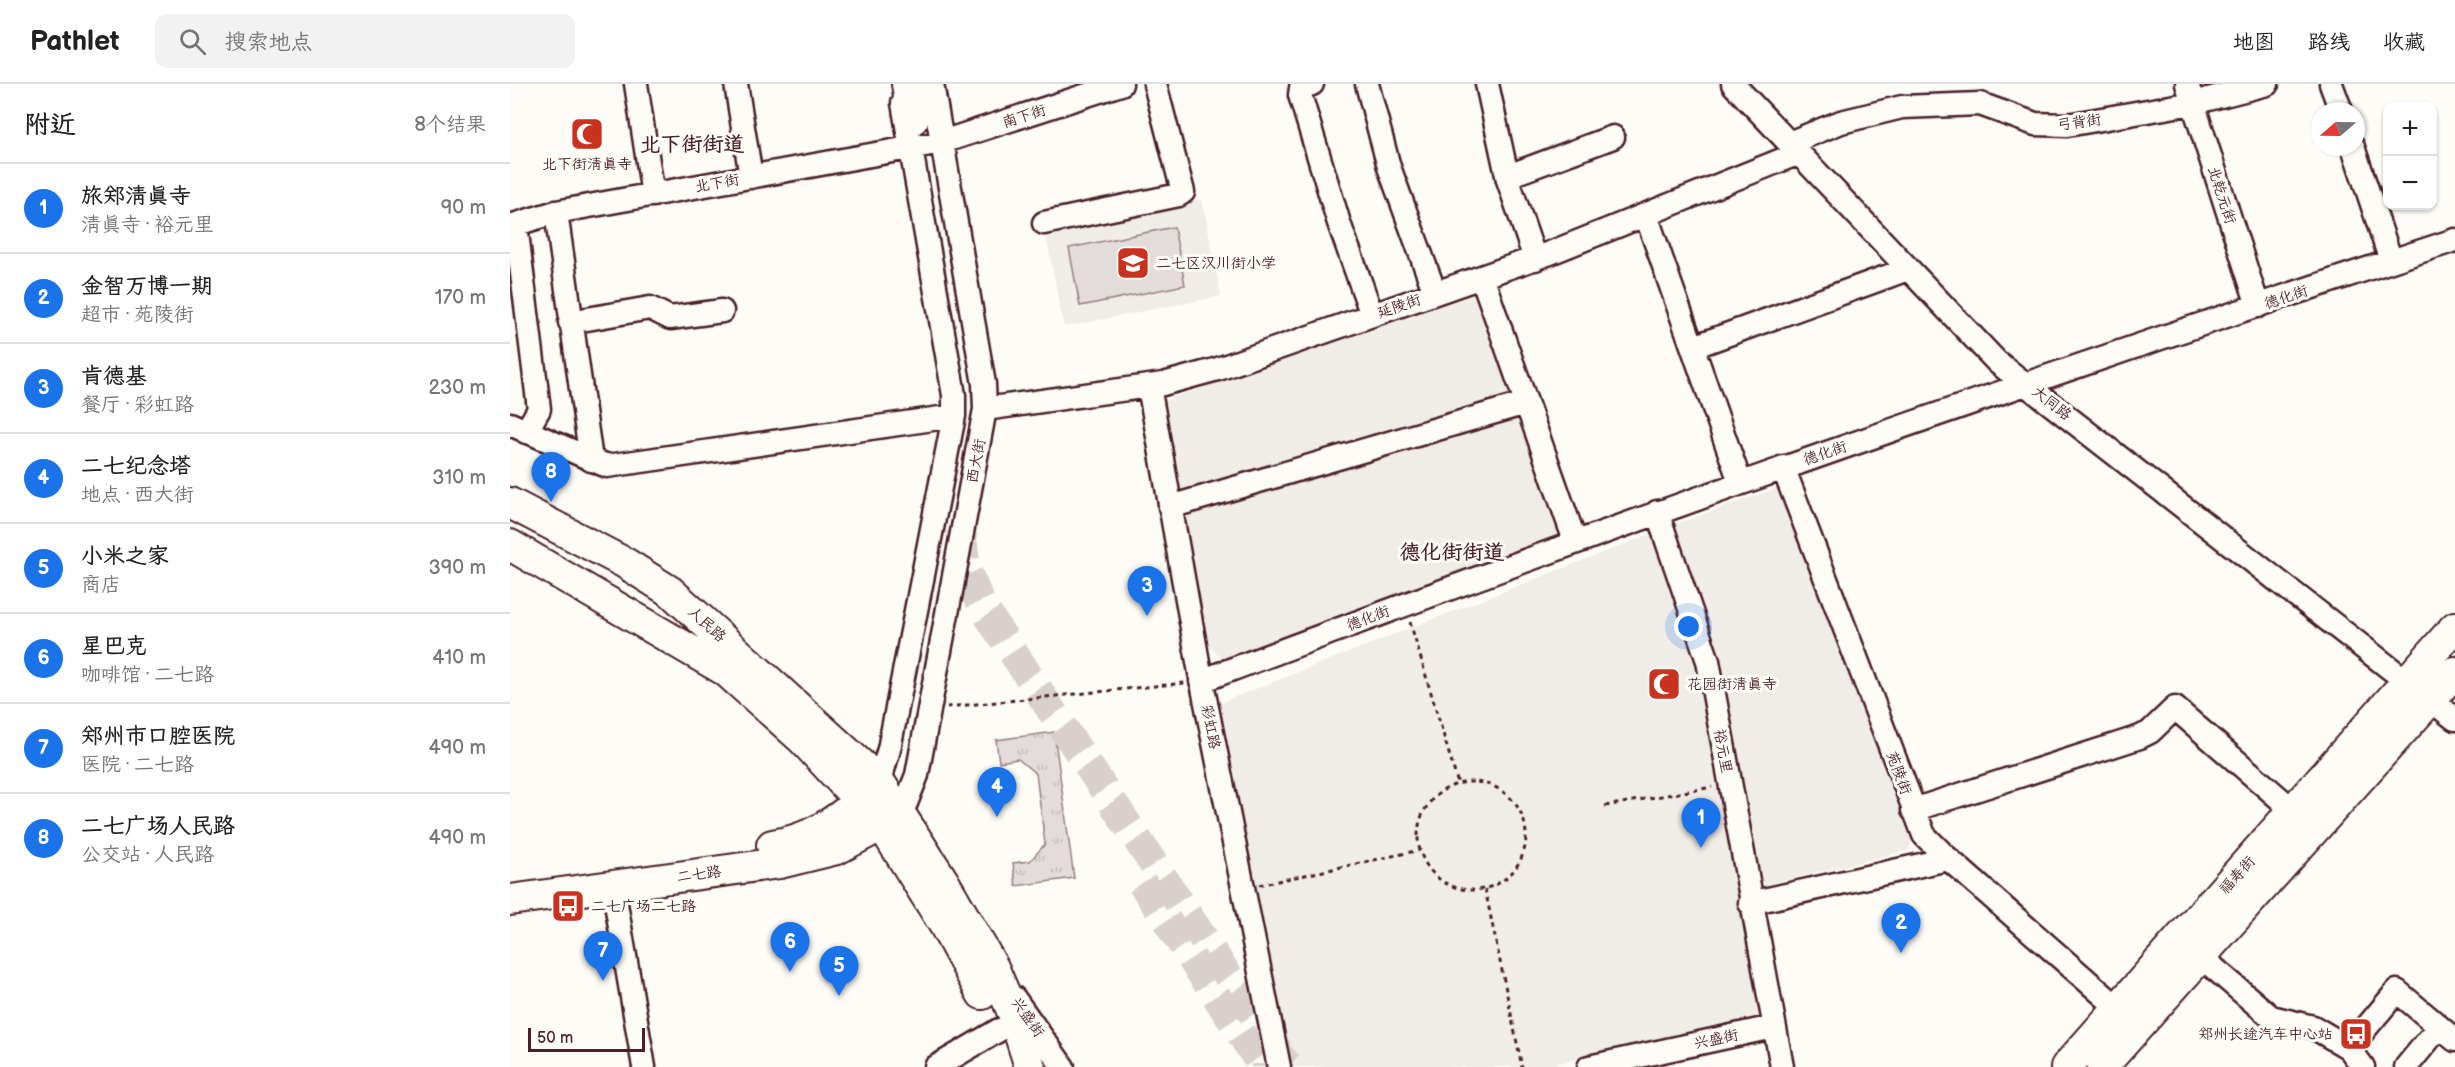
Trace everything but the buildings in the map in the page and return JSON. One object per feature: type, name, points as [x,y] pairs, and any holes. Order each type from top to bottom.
[{"type":"main road","name":"西大街","points":[[907,84],[924,134]]},
{"type":"main road","name":"西大街","points":[[924,134],[926,84]]},
{"type":"main road","name":"人民路","points":[[510,503],[625,563],[671,592],[870,791]]},
{"type":"main road","name":"人民路","points":[[510,545],[726,671],[802,739],[870,791]]},
{"type":"main road","name":"福寿街","points":[[2066,1067],[2455,627]]},
{"type":"main road","name":"福寿街","points":[[2102,1067],[2455,672]]},
{"type":"main road","points":[[870,791],[993,967],[1013,1013],[1030,1067]]},
{"type":"main road","name":"二七路","points":[[510,881],[803,840],[837,820],[870,791]]},
{"type":"main road","points":[[891,818],[974,975],[999,1030],[1010,1067]]},
{"type":"main road","name":"二七路","points":[[510,900],[780,863],[820,855],[848,844],[891,818]]},
{"type":"street","points":[[636,84],[653,195]]},
{"type":"street","points":[[736,84],[751,177]]},
{"type":"street","name":"西大街","points":[[891,818],[906,803],[917,775],[985,409],[984,384],[924,134],[899,84]]},
{"type":"street","name":"西大街","points":[[870,791],[889,749],[954,416],[954,395],[924,134],[932,84]]},
{"type":"street","name":"南下街","points":[[924,134],[1121,84]]},
{"type":"street","points":[[1044,223],[1179,195],[1183,192],[1155,84]]},
{"type":"street","points":[[1312,84],[1301,88],[1300,95],[1339,224],[1372,315]]},
{"type":"street","points":[[1367,84],[1389,167],[1435,293]]},
{"type":"street","points":[[1487,84],[1508,176],[1535,259]]},
{"type":"street","name":"大同路","points":[[1733,84],[1997,362],[2431,700]]},
{"type":"street","name":"弓背街","points":[[1794,148],[1841,122],[1902,107],[1980,104],[2035,124],[2050,126],[2190,94],[2267,84]]},
{"type":"street","points":[[2331,84],[2338,102]]},
{"type":"street","name":"北乾元街","points":[[2190,94],[2258,306]]},
{"type":"street","name":"北下街","points":[[513,225],[556,212],[751,177],[924,134]]},
{"type":"street","points":[[1508,176],[1613,137]]},
{"type":"street","name":"延陵街","points":[[985,409],[1149,386],[1218,369],[1535,259],[1646,215],[1794,148]]},
{"type":"street","points":[[2356,156],[2391,261]]},
{"type":"street","points":[[556,212],[591,460]]},
{"type":"street","points":[[1646,215],[1740,482]]},
{"type":"street","points":[[513,225],[539,409],[518,428],[591,460],[607,466],[623,465],[954,416]]},
{"type":"street","name":"德化街","points":[[1201,681],[1404,604],[1740,482],[2455,240]]},
{"type":"street","points":[[1693,347],[1908,269]]},
{"type":"street","points":[[1482,277],[1575,541]]},
{"type":"street","points":[[570,322],[650,308],[670,318],[722,311]]},
{"type":"street","name":"彩虹路","points":[[1149,386],[1201,681],[1279,1067]]},
{"type":"street","points":[[1170,507],[1526,403]]},
{"type":"street","name":"苑陵街","points":[[1783,467],[1924,835],[1948,859],[2118,1008]]},
{"type":"street","name":"裕元里","points":[[1657,512],[1708,661],[1728,784],[1782,1067]]},
{"type":"street","points":[[2431,700],[2455,719]]},
{"type":"street","points":[[1913,810],[2140,737],[2150,732],[2175,708],[2294,811]]},
{"type":"street","points":[[1750,903],[1948,859]]},
{"type":"street","points":[[613,886],[644,1067]]},
{"type":"street","points":[[2200,956],[2271,1017],[2313,1027],[2349,1048],[2363,1067]]},
{"type":"street","name":"兴盛街","points":[[993,967],[1063,1067]]},
{"type":"street","points":[[2349,1048],[2397,991],[2447,1034],[2406,1067]]},
{"type":"street","name":"兴盛街","points":[[1589,1067],[1773,1027]]},
{"type":"street","points":[[936,1067],[999,1030]]},
{"type":"path","points":[[1404,604],[1458,784]]},
{"type":"path","points":[[929,709],[1201,681]]},
{"type":"path","points":[[1474,782],[1496,788],[1514,801],[1524,821],[1526,844],[1518,865],[1503,881],[1485,889],[1471,890],[1449,885],[1431,871],[1420,850],[1419,828],[1427,807],[1443,791],[1458,784],[1474,782]]},
{"type":"path","points":[[1605,806],[1728,784]]},
{"type":"path","points":[[1243,888],[1420,850]]},
{"type":"path","points":[[1485,889],[1522,1067]]},
{"type":"shaded area","name":"二七区汉川街小学","points":[[1202,199],[1221,296],[1064,327],[1045,230]]},
{"type":"shaded area","points":[[1480,293],[1566,533],[1228,664],[1204,642],[1158,403]]},
{"type":"shaded area","points":[[1784,486],[1914,835],[1909,850],[1765,885],[1753,877],[1667,527]]},
{"type":"shaded area","points":[[1653,533],[1694,640],[1766,1017],[1541,1067],[1286,1067],[1217,704]]},
{"type":"green space","points":[[1174,227],[1185,285],[1080,306],[1069,248]]},
{"type":"green space","points":[[1054,732],[1074,878],[1016,886],[1013,863],[1030,861],[1045,844],[1036,774],[1018,759],[999,762],[996,740]]},
{"type":"tunnel","points":[[961,530],[966,570],[982,606],[1280,1054]]},
{"type":"tunnel","points":[[1142,883],[1263,1067]]},
{"type":"tunnel","points":[[1276,1047],[1295,1067]]},
{"type":"place","name":"北下街清真寺","points":[[587,134]]},
{"type":"place","name":"二七区汉川街小学","points":[[1133,263]]},
{"type":"place","name":"二七广场人民路","points":[[551,502]]},
{"type":"place","name":"肯德基","points":[[1147,616]]},
{"type":"place","name":"花园街清真寺","points":[[1664,684]]},
{"type":"place","name":"二七纪念塔","points":[[997,817]]},
{"type":"place","name":"旅郑清真寺","points":[[1701,848]]},
{"type":"place","name":"二七广场二七路","points":[[568,906]]},
{"type":"place","name":"金智万博一期","points":[[1901,953]]},
{"type":"place","name":"星巴克","points":[[790,972]]},
{"type":"place","name":"郑州市口腔医院","points":[[603,981]]},
{"type":"place","name":"小米之家","points":[[839,996]]},
{"type":"place","name":"郑州长途汽车中心站","points":[[2356,1034]]},
{"type":"district","name":"北下街街道","points":[[692,144]]},
{"type":"district","name":"德化街街道","points":[[1452,552]]}]
